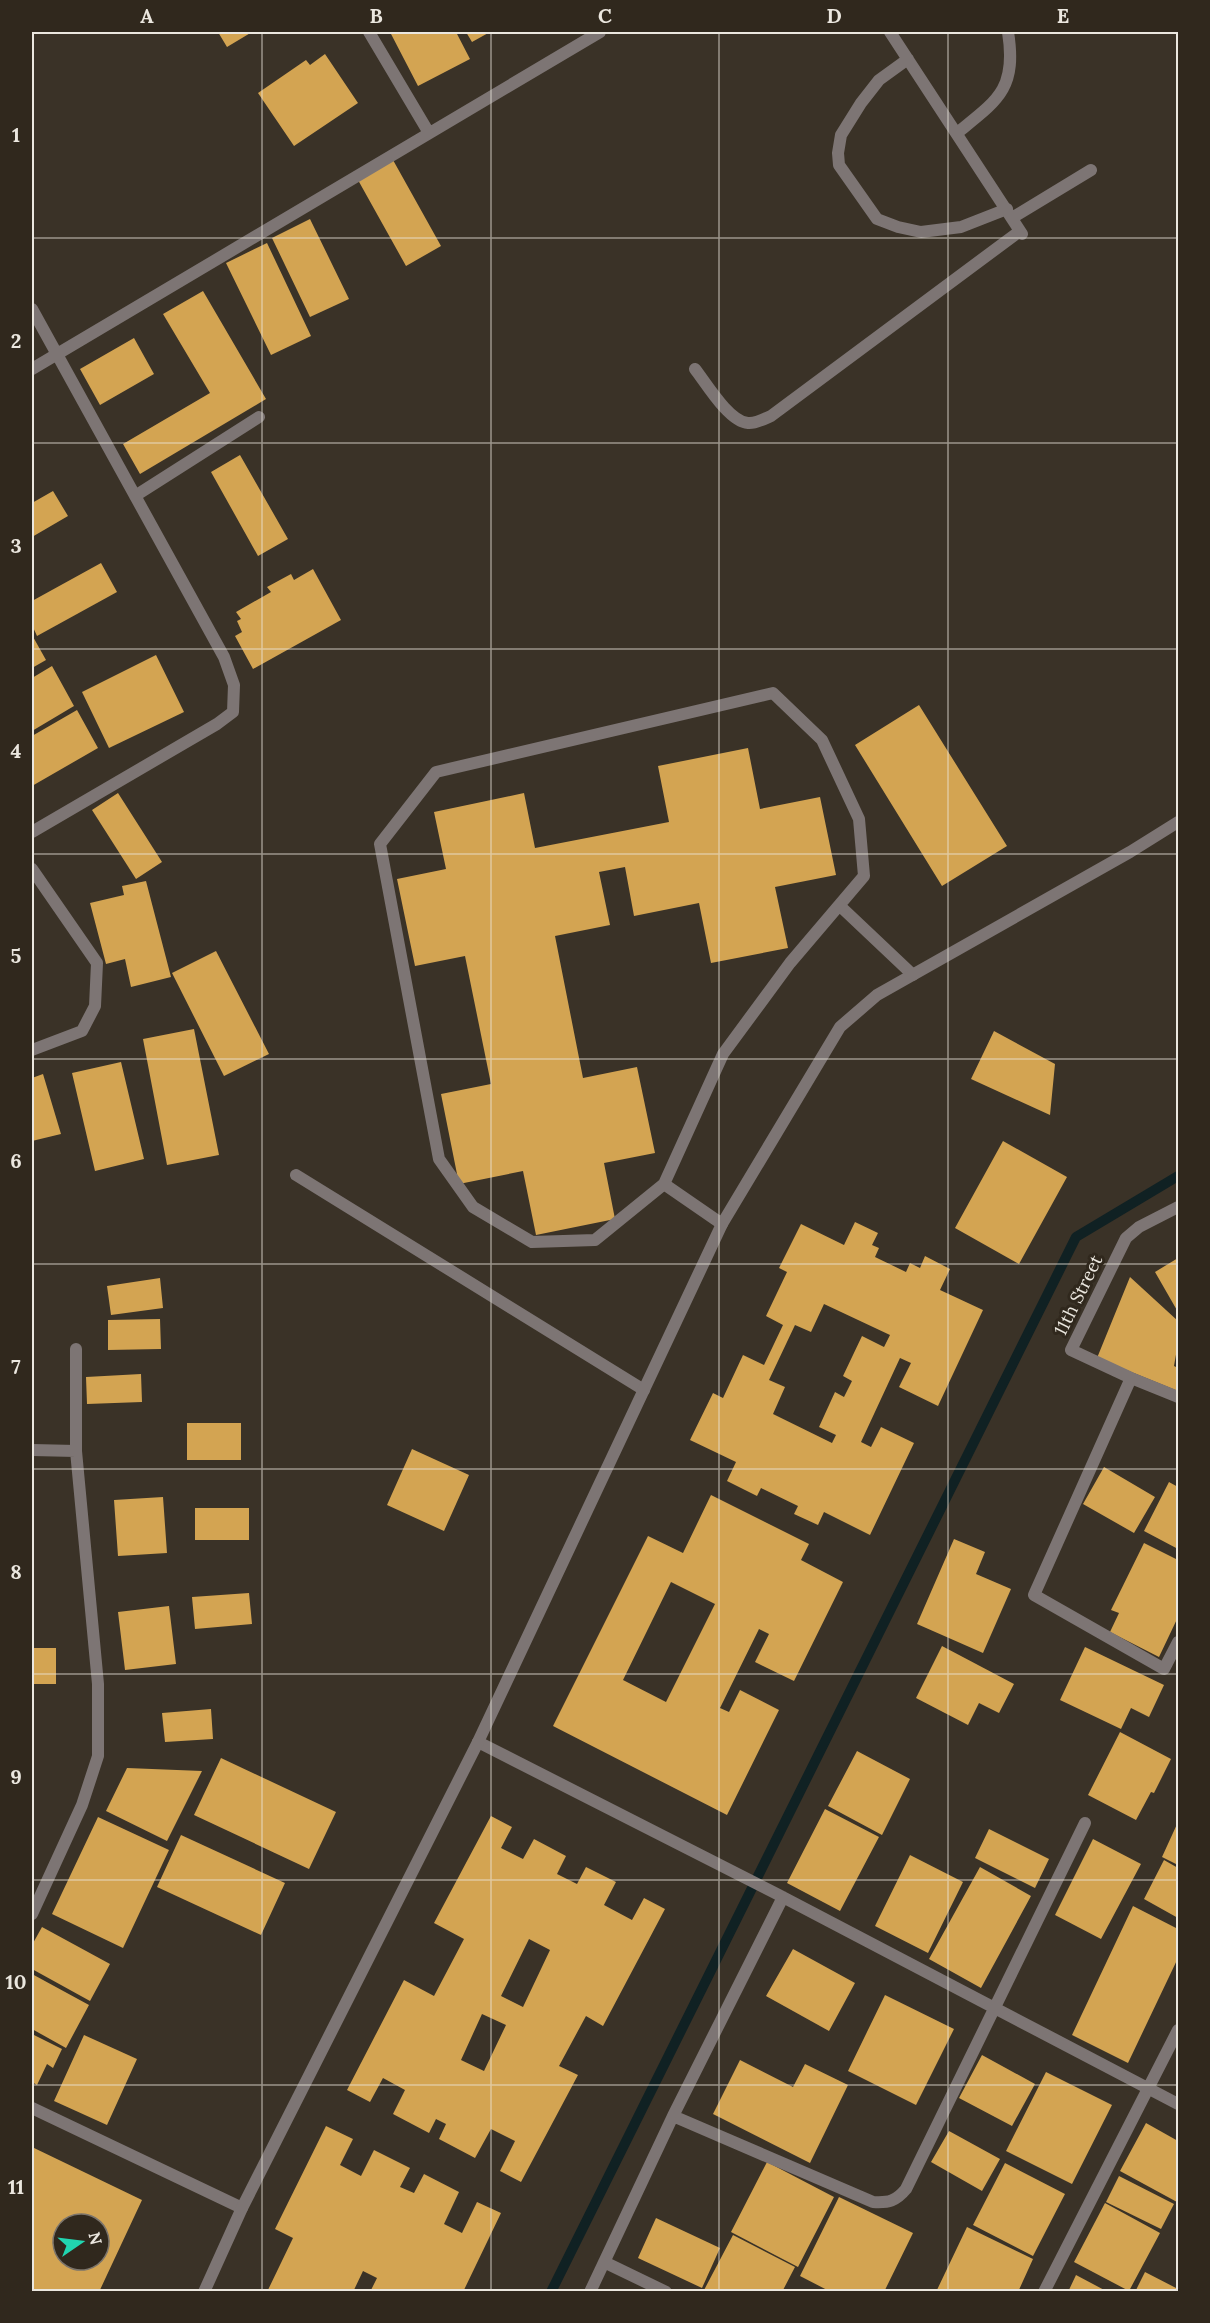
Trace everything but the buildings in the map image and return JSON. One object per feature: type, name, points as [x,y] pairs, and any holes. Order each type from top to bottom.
[{"type":"street","points":[[369,32],[429,133]]},
{"type":"street","points":[[32,369],[600,32]]},
{"type":"street","points":[[695,369],[724,408],[737,420],[747,423],[771,416],[1021,233],[890,32]]},
{"type":"street","points":[[957,133],[994,104],[1004,88],[1009,73],[1011,50],[1008,32]]},
{"type":"street","points":[[908,59],[879,80],[841,135],[839,165],[877,219],[921,232],[961,227],[1009,214],[1091,170]]},
{"type":"street","points":[[32,309],[224,657],[234,685],[233,712],[217,724],[32,832]]},
{"type":"street","points":[[135,496],[259,417]]},
{"type":"street","points":[[772,693],[822,740],[859,819],[864,876],[790,963],[723,1054],[664,1184],[595,1240],[532,1242],[473,1208],[439,1159],[380,844],[436,772],[772,693]]},
{"type":"street","points":[[204,2292],[242,2208],[478,1742],[722,1224],[840,1027],[877,995],[1179,822]]},
{"type":"street","points":[[32,869],[97,963],[95,1006],[82,1031],[32,1050]]},
{"type":"street","points":[[840,906],[913,975]]},
{"type":"street","points":[[296,1175],[644,1390]]},
{"type":"street","points":[[664,1184],[722,1224]]},
{"type":"street","name":"11th Street","points":[[1179,1207],[1139,1227],[1126,1238],[1071,1350],[1179,1397]]},
{"type":"street","points":[[32,1914],[82,1805],[98,1756],[98,1684],[76,1450],[76,1349]]},
{"type":"street","points":[[1131,1378],[1034,1595],[1164,1669],[1179,1642]]},
{"type":"street","points":[[32,1450],[76,1450]]},
{"type":"street","points":[[478,1742],[780,1895],[1179,2104]]},
{"type":"street","points":[[673,2116],[873,2202],[897,2200],[906,2189],[1085,1823]]},
{"type":"street","points":[[590,2292],[780,1895]]},
{"type":"street","points":[[1044,2292],[1179,2030]]},
{"type":"street","points":[[32,2109],[242,2208]]},
{"type":"street","points":[[604,2262],[666,2292]]},
{"type":"waterway","points":[[551,2292],[1076,1237],[1178,1176]]}]
